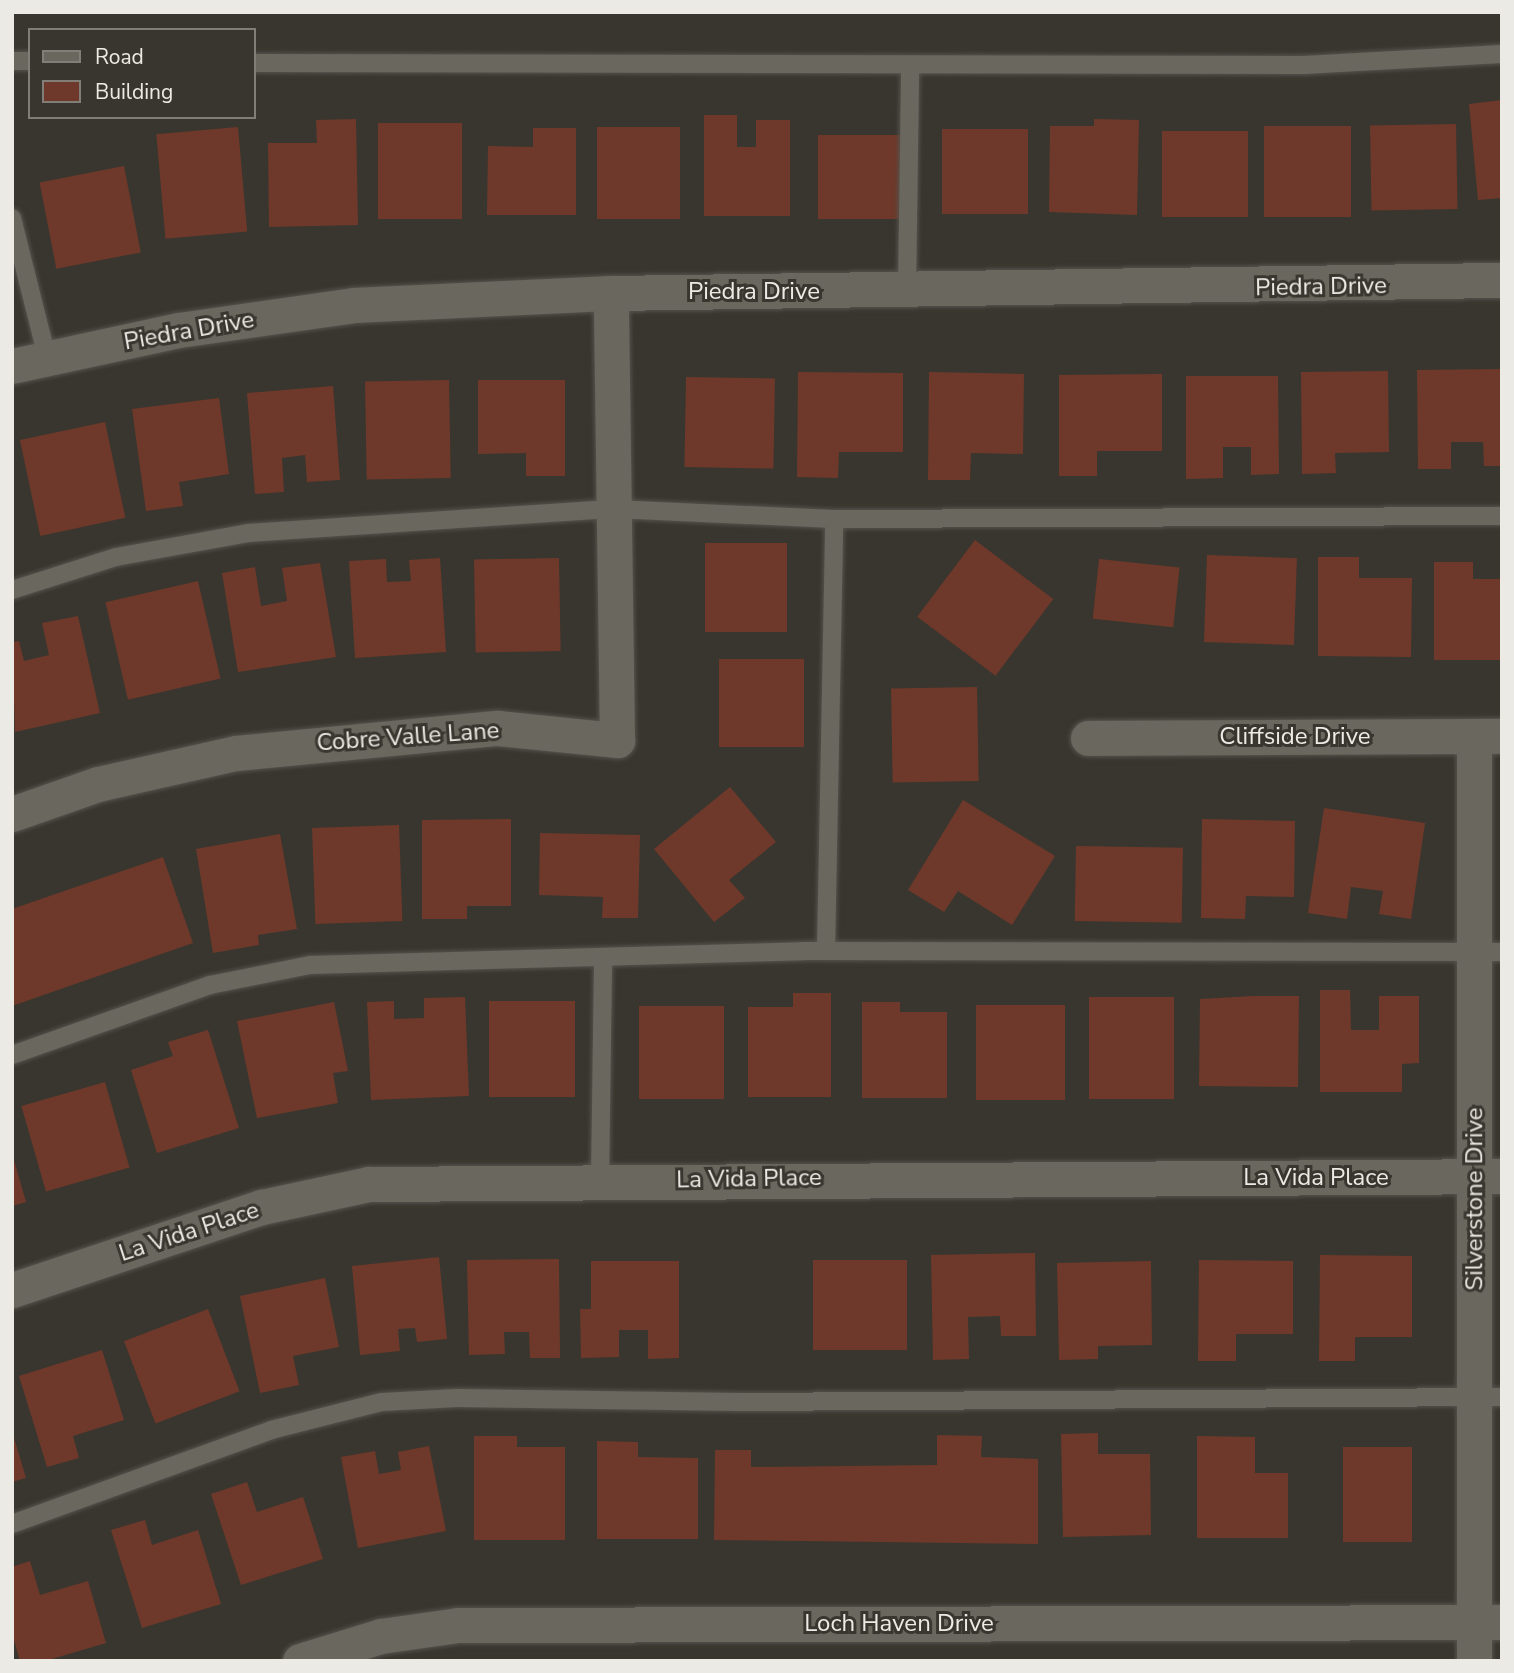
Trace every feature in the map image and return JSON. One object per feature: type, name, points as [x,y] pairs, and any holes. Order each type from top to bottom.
[{"type":"street","name":"Piedra Drive","points":[[12,366],[179,330],[355,305],[611,293],[907,292],[1502,280]]},
{"type":"street","name":"Cobre Valle Lane","points":[[12,814],[98,784],[236,753],[498,728],[617,740],[611,293]]},
{"type":"street","name":"Cliffside Drive","points":[[1088,738],[1488,736]]},
{"type":"street","name":"Silverstone Drive","points":[[1474,1661],[1487,1622],[1490,953],[1488,736]]},
{"type":"street","name":"La Vida Place","points":[[12,1290],[262,1207],[342,1189],[600,1181],[1489,1177]]},
{"type":"street","name":"Loch Haven Drive","points":[[300,1661],[381,1636],[458,1625],[1487,1622]]},
{"type":"lane","points":[[256,63],[1304,65],[1502,54]]},
{"type":"lane","points":[[907,292],[910,65]]},
{"type":"lane","points":[[12,218],[47,357]]},
{"type":"lane","points":[[12,590],[116,557],[248,533],[614,509],[834,519],[1502,516]]},
{"type":"lane","points":[[826,951],[834,519]]},
{"type":"lane","points":[[12,1055],[210,985],[310,965],[826,951],[1490,953]]},
{"type":"lane","points":[[600,1181],[603,957]]},
{"type":"lane","points":[[12,1524],[271,1430],[382,1402],[457,1398],[740,1402],[1488,1396]]},
{"type":"building","points":[[1502,100],[1502,198],[1478,200],[1469,104]]},
{"type":"building","points":[[704,115],[737,115],[737,147],[756,147],[756,120],[790,120],[790,216],[704,216]]},
{"type":"building","points":[[356,119],[358,225],[269,227],[268,143],[317,143],[316,120]]},
{"type":"building","points":[[1094,119],[1139,120],[1137,215],[1049,212],[1050,126],[1094,126]]},
{"type":"building","points":[[378,123],[462,123],[462,219],[378,219]]},
{"type":"building","points":[[1456,124],[1457,209],[1371,210],[1370,126]]},
{"type":"building","points":[[1264,126],[1351,126],[1351,217],[1264,217]]},
{"type":"building","points":[[238,127],[247,232],[165,239],[156,134]]},
{"type":"building","points":[[597,127],[680,127],[680,219],[597,219]]},
{"type":"building","points":[[533,128],[576,128],[576,215],[487,215],[488,146],[533,147]]},
{"type":"building","points":[[942,129],[1028,129],[1028,214],[942,214]]},
{"type":"building","points":[[1162,131],[1248,131],[1248,217],[1162,217]]},
{"type":"building","points":[[818,135],[900,135],[900,219],[818,219]]},
{"type":"building","points":[[124,166],[141,252],[56,269],[40,182]]},
{"type":"building","points":[[1502,369],[1502,466],[1484,466],[1483,442],[1451,442],[1451,469],[1418,469],[1417,370]]},
{"type":"building","points":[[1388,371],[1389,452],[1335,453],[1336,473],[1302,474],[1301,372]]},
{"type":"building","points":[[798,372],[903,373],[903,452],[839,452],[838,478],[797,477]]},
{"type":"building","points":[[929,372],[1024,374],[1023,454],[971,453],[970,480],[928,480]]},
{"type":"building","points":[[1162,374],[1162,451],[1097,451],[1097,476],[1059,476],[1059,375]]},
{"type":"building","points":[[1186,376],[1278,376],[1279,474],[1251,475],[1251,447],[1223,447],[1223,478],[1186,479]]},
{"type":"building","points":[[686,377],[775,379],[773,469],[684,467]]},
{"type":"building","points":[[449,380],[451,478],[367,479],[365,381]]},
{"type":"building","points":[[478,380],[565,380],[565,476],[526,476],[526,453],[478,454]]},
{"type":"building","points":[[333,386],[340,480],[307,482],[305,455],[282,458],[284,492],[255,494],[247,393]]},
{"type":"building","points":[[219,398],[229,474],[179,482],[183,506],[146,511],[132,409]]},
{"type":"building","points":[[105,422],[125,518],[40,536],[20,440]]},
{"type":"building","points":[[975,540],[1053,599],[995,676],[917,617]]},
{"type":"building","points":[[705,543],[787,543],[787,632],[705,632]]},
{"type":"building","points":[[1207,555],[1297,558],[1294,645],[1204,642]]},
{"type":"building","points":[[1318,557],[1359,557],[1359,578],[1412,578],[1411,657],[1318,656]]},
{"type":"building","points":[[440,558],[446,652],[355,658],[349,561],[386,559],[387,582],[411,581],[409,560]]},
{"type":"building","points":[[559,558],[561,651],[476,652],[474,559]]},
{"type":"building","points":[[1099,559],[1180,567],[1173,627],[1093,619]]},
{"type":"building","points":[[1434,562],[1473,562],[1473,579],[1502,579],[1502,660],[1434,660]]},
{"type":"building","points":[[320,563],[336,657],[238,672],[222,573],[255,567],[261,606],[287,601],[282,568]]},
{"type":"building","points":[[198,581],[220,678],[128,700],[105,602]]},
{"type":"building","points":[[78,616],[100,713],[15,732],[12,642],[19,641],[24,661],[49,655],[42,623]]},
{"type":"building","points":[[719,659],[804,659],[804,747],[719,747]]},
{"type":"building","points":[[977,687],[979,781],[893,782],[891,689]]},
{"type":"building","points":[[730,787],[776,842],[729,880],[745,898],[714,922],[654,849]]},
{"type":"building","points":[[963,800],[1055,856],[1012,925],[958,891],[944,912],[908,890]]},
{"type":"building","points":[[1324,808],[1425,823],[1411,919],[1379,914],[1383,891],[1351,887],[1347,919],[1308,913]]},
{"type":"building","points":[[511,819],[511,906],[467,906],[467,919],[422,919],[422,820]]},
{"type":"building","points":[[1202,819],[1295,821],[1294,897],[1246,896],[1245,919],[1201,918]]},
{"type":"building","points":[[399,825],[402,921],[315,924],[312,828]]},
{"type":"building","points":[[540,833],[640,835],[638,918],[602,918],[603,897],[539,895]]},
{"type":"building","points":[[280,834],[297,929],[258,935],[259,945],[213,953],[196,849]]},
{"type":"building","points":[[1076,846],[1183,848],[1182,923],[1075,921]]},
{"type":"building","points":[[163,857],[193,943],[12,1006],[12,909]]},
{"type":"building","points":[[1320,990],[1350,990],[1351,1030],[1379,1030],[1379,996],[1419,996],[1419,1063],[1402,1064],[1402,1092],[1320,1092]]},
{"type":"building","points":[[793,993],[831,993],[831,1097],[748,1097],[748,1007],[793,1007]]},
{"type":"building","points":[[1299,996],[1298,1087],[1199,1086],[1200,999]]},
{"type":"building","points":[[465,997],[469,1096],[371,1100],[367,1002],[394,1001],[394,1019],[424,1018],[424,998]]},
{"type":"building","points":[[1089,997],[1174,997],[1174,1099],[1089,1099]]},
{"type":"building","points":[[489,1001],[575,1001],[575,1097],[489,1097]]},
{"type":"building","points":[[334,1002],[348,1071],[333,1073],[338,1103],[257,1118],[237,1021]]},
{"type":"building","points":[[862,1002],[900,1002],[900,1012],[947,1012],[947,1098],[862,1098]]},
{"type":"building","points":[[976,1005],[1065,1005],[1065,1100],[976,1100]]},
{"type":"building","points":[[639,1006],[724,1006],[724,1099],[639,1099]]},
{"type":"building","points":[[208,1030],[239,1128],[157,1153],[131,1070],[173,1056],[168,1042]]},
{"type":"building","points":[[105,1082],[130,1168],[46,1192],[21,1106]]},
{"type":"building","points":[[12,1153],[26,1202],[12,1206]]},
{"type":"building","points":[[1035,1253],[1036,1336],[1001,1336],[1000,1316],[968,1317],[969,1359],[933,1360],[931,1255]]},
{"type":"building","points":[[1320,1255],[1412,1256],[1412,1337],[1355,1337],[1355,1361],[1319,1361]]},
{"type":"building","points":[[439,1257],[447,1339],[417,1342],[415,1328],[398,1329],[400,1351],[360,1355],[352,1266]]},
{"type":"building","points":[[559,1259],[560,1358],[530,1358],[529,1332],[504,1332],[505,1354],[469,1355],[467,1260]]},
{"type":"building","points":[[813,1260],[907,1260],[907,1350],[813,1350]]},
{"type":"building","points":[[1199,1260],[1293,1261],[1293,1334],[1236,1334],[1236,1361],[1198,1361]]},
{"type":"building","points":[[591,1261],[679,1261],[679,1358],[648,1359],[648,1330],[619,1330],[619,1357],[581,1358],[580,1309],[591,1309]]},
{"type":"building","points":[[1151,1261],[1152,1345],[1098,1346],[1098,1359],[1059,1360],[1057,1263]]},
{"type":"building","points":[[325,1278],[339,1347],[293,1356],[299,1385],[260,1393],[240,1296]]},
{"type":"building","points":[[208,1309],[240,1391],[156,1423],[124,1341]]},
{"type":"building","points":[[102,1350],[124,1420],[73,1436],[79,1458],[47,1467],[19,1376]]},
{"type":"building","points":[[12,1431],[26,1478],[12,1482]]},
{"type":"building","points":[[1098,1433],[1098,1454],[1150,1454],[1151,1535],[1063,1537],[1061,1434]]},
{"type":"building","points":[[937,1435],[982,1436],[981,1457],[1038,1459],[1038,1544],[714,1540],[715,1450],[751,1450],[751,1467],[937,1465]]},
{"type":"building","points":[[474,1436],[517,1436],[517,1447],[565,1447],[565,1540],[474,1540]]},
{"type":"building","points":[[1197,1436],[1255,1437],[1255,1473],[1288,1473],[1288,1538],[1197,1538]]},
{"type":"building","points":[[597,1441],[638,1442],[638,1457],[698,1458],[698,1539],[597,1539]]},
{"type":"building","points":[[429,1446],[446,1531],[358,1548],[341,1457],[375,1451],[379,1474],[401,1470],[398,1452]]},
{"type":"building","points":[[1343,1447],[1412,1447],[1412,1542],[1343,1542]]},
{"type":"building","points":[[247,1482],[257,1512],[303,1497],[323,1559],[241,1585],[211,1494]]},
{"type":"building","points":[[145,1520],[152,1545],[198,1530],[221,1604],[142,1628],[111,1530]]},
{"type":"building","points":[[30,1561],[40,1595],[88,1581],[106,1643],[45,1661],[20,1661],[12,1634],[12,1567]]}]
